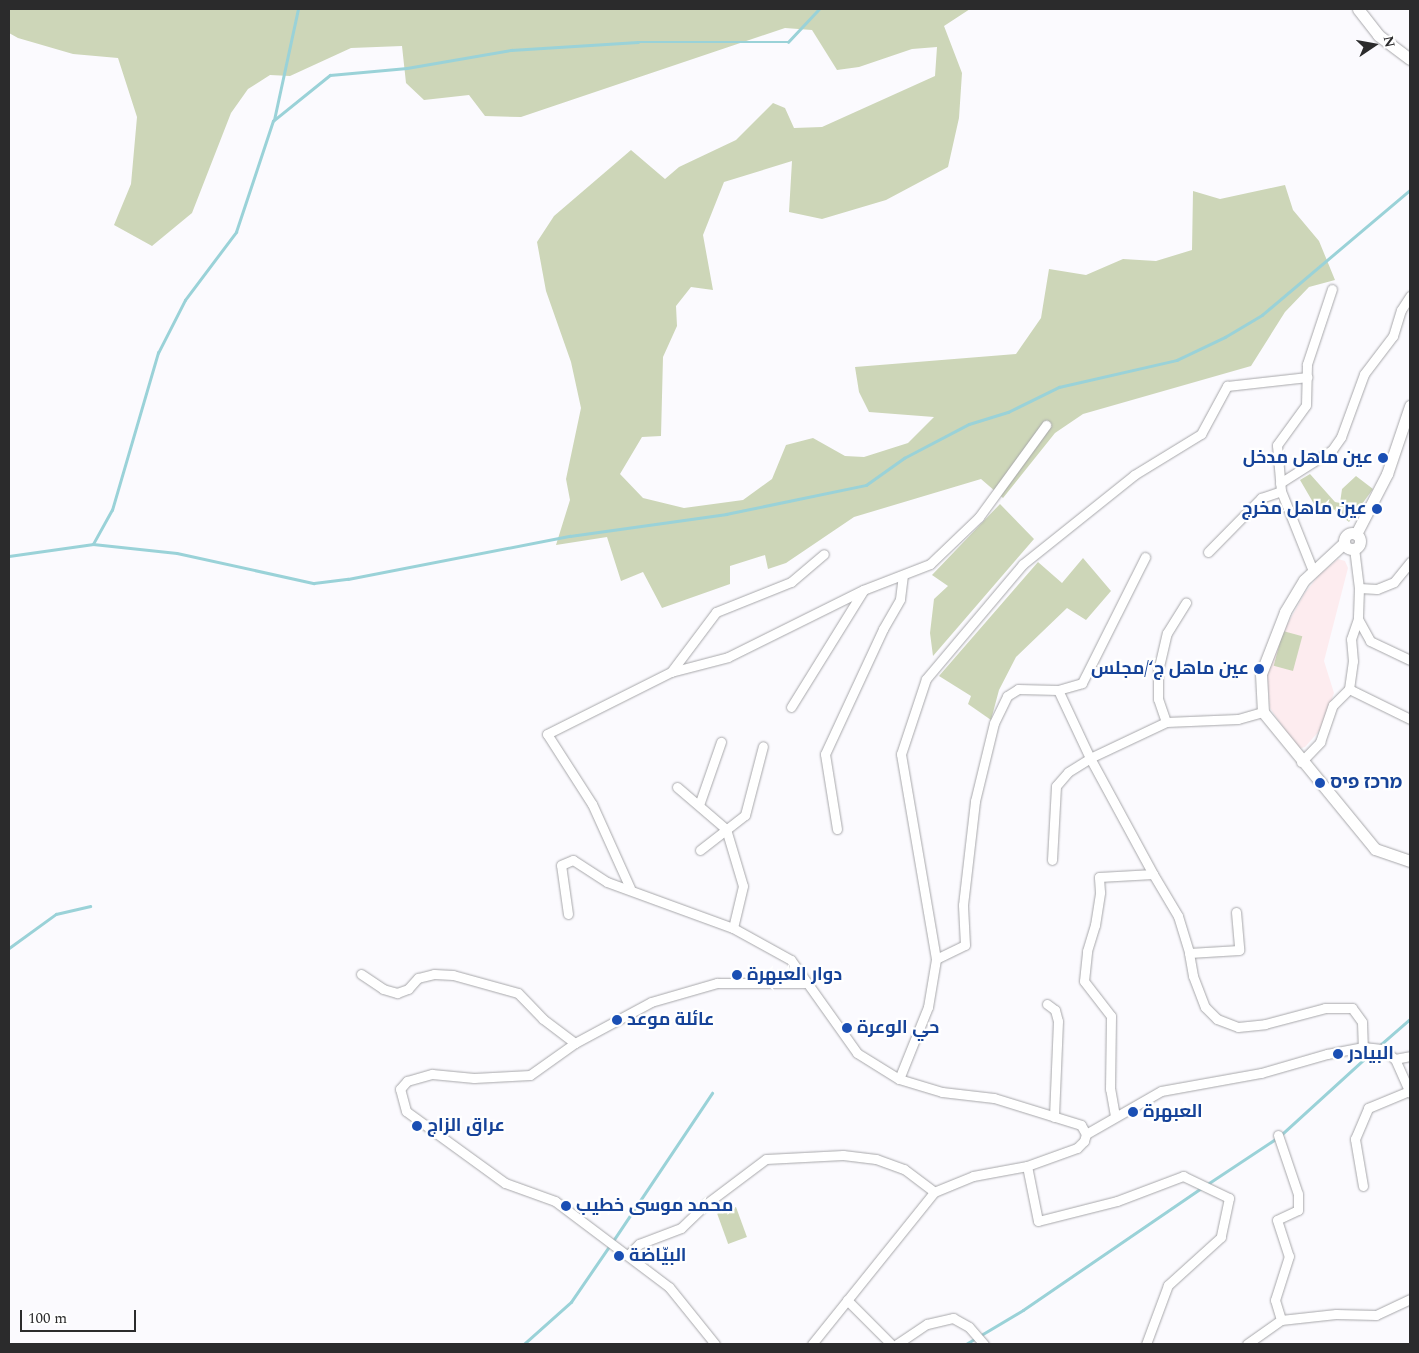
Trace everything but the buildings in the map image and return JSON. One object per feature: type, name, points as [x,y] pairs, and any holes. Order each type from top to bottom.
[{"type":"street","points":[[1358,9],[1378,35],[1410,59]]},
{"type":"street","points":[[1313,571],[1281,487],[1277,444],[1306,405],[1307,364],[1332,289]]},
{"type":"street","points":[[1208,552],[1261,498],[1281,487],[1332,450],[1341,437],[1364,374],[1393,336],[1401,310],[1410,296]]},
{"type":"street","points":[[899,1079],[928,1007],[936,959],[901,754],[926,679],[1023,564],[1134,474],[1202,434],[1227,386],[1307,377]]},
{"type":"street","points":[[1410,406],[1387,474],[1356,534],[1360,540],[1313,571],[1285,612],[1268,651],[1261,674],[1263,712],[1301,762],[1375,849],[1410,861]]},
{"type":"street","points":[[630,888],[592,804],[547,734],[671,672],[728,657],[863,590],[930,564],[979,517],[1046,425]]},
{"type":"street","points":[[1301,762],[1320,742],[1333,705],[1350,689],[1354,661],[1351,639],[1358,619],[1359,588],[1349,546]]},
{"type":"street","points":[[671,672],[716,612],[791,582],[824,554]]},
{"type":"street","points":[[936,959],[965,945],[963,906],[975,801],[994,723],[1007,696],[1018,689],[1058,690],[1082,684],[1088,676],[1145,557]]},
{"type":"street","points":[[1359,588],[1378,589],[1394,582],[1410,562]]},
{"type":"street","points":[[837,829],[825,754],[883,629],[900,599],[903,575]]},
{"type":"street","points":[[791,707],[863,590]]},
{"type":"street","points":[[1166,722],[1158,699],[1158,671],[1167,633],[1186,602]]},
{"type":"street","points":[[1358,619],[1370,641],[1410,658]]},
{"type":"street","points":[[1350,689],[1410,719]]},
{"type":"street","points":[[1058,690],[1090,758],[1178,916],[1189,952],[1193,976],[1205,1007],[1226,1024],[1238,1027],[1265,1024],[1344,1006],[1358,1014],[1364,1033],[1363,1047]]},
{"type":"street","points":[[1052,860],[1056,786],[1068,772],[1090,758],[1166,722],[1238,719],[1263,712]]},
{"type":"street","points":[[700,805],[721,742]]},
{"type":"street","points":[[700,850],[745,815],[763,746]]},
{"type":"street","points":[[677,787],[726,829],[743,886],[734,928]]},
{"type":"street","points":[[568,914],[561,864],[573,860],[607,882],[630,888],[734,928],[791,960],[857,1053],[899,1079],[942,1092],[994,1098],[1081,1125],[1086,1134]]},
{"type":"street","points":[[1114,1116],[1110,1089],[1111,1016],[1084,981],[1086,951],[1095,926],[1099,877],[1153,874]]},
{"type":"street","points":[[1189,952],[1240,950],[1236,912]]},
{"type":"street","points":[[361,974],[383,989],[397,993],[408,989],[418,978],[434,974],[454,975],[518,993],[543,1019],[575,1043]]},
{"type":"street","points":[[715,1344],[669,1287],[555,1201],[505,1183],[406,1111],[401,1100],[400,1089],[407,1081],[432,1074],[474,1078],[530,1075],[575,1043],[651,1002],[716,983],[806,983]]},
{"type":"street","points":[[1047,1004],[1054,1010],[1058,1021],[1054,1117]]},
{"type":"street","points":[[812,1344],[934,1192],[973,1176],[1027,1166],[1076,1148],[1084,1141],[1086,1134],[1114,1116],[1161,1091],[1261,1073],[1327,1054],[1363,1047],[1382,1049],[1395,1059],[1410,1092],[1368,1108],[1356,1139],[1363,1186]]},
{"type":"street","points":[[1395,1059],[1410,1056]]},
{"type":"street","points":[[1278,1135],[1298,1194],[1298,1210],[1276,1220],[1289,1256],[1275,1300],[1281,1320]]},
{"type":"street","points":[[628,1255],[639,1244],[681,1228],[706,1204],[766,1159],[843,1155],[876,1159],[904,1169],[934,1192]]},
{"type":"street","points":[[1027,1166],[1038,1221],[1117,1201],[1183,1176],[1229,1198],[1221,1237],[1168,1285],[1146,1344]]},
{"type":"street","points":[[1247,1344],[1281,1320],[1336,1314],[1376,1315],[1410,1299]]},
{"type":"street","points":[[847,1300],[891,1344]]},
{"type":"street","points":[[897,1344],[926,1324],[953,1318],[969,1327],[984,1344]]},
{"type":"shaded area","points":[[1338,559],[1345,561],[1348,568],[1324,661],[1334,693],[1321,729],[1305,747],[1298,749],[1270,708],[1267,675],[1275,646],[1305,593],[1319,575]]},
{"type":"green space","points":[[9,9],[970,9],[944,26],[962,73],[959,118],[948,167],[886,200],[822,219],[789,212],[792,161],[724,182],[703,235],[713,290],[691,287],[676,306],[677,326],[663,357],[661,436],[642,437],[620,474],[643,498],[684,508],[743,500],[772,479],[786,445],[813,438],[845,456],[864,457],[908,443],[934,417],[869,412],[859,392],[855,367],[1016,354],[1041,318],[1049,269],[1086,275],[1123,259],[1156,261],[1192,250],[1193,191],[1220,199],[1285,185],[1293,210],[1319,241],[1335,280],[1309,287],[1285,312],[1251,366],[1083,414],[1055,433],[1003,498],[981,479],[854,517],[786,563],[768,569],[765,555],[730,566],[730,584],[662,608],[643,572],[621,581],[607,537],[556,545],[570,500],[566,479],[581,408],[571,362],[546,291],[537,242],[554,216],[631,150],[665,179],[679,167],[736,140],[773,103],[785,108],[794,128],[822,127],[935,76],[937,47],[912,49],[859,67],[837,70],[812,30],[785,28],[521,117],[485,116],[469,95],[424,100],[406,83],[402,46],[351,48],[290,76],[270,75],[248,89],[231,113],[192,213],[152,246],[114,225],[131,184],[137,117],[118,58],[73,54],[18,38],[9,33]]},
{"type":"green space","points":[[1310,474],[1335,502],[1340,503],[1342,489],[1356,476],[1373,489],[1349,522],[1330,507],[1321,516],[1300,480]]},
{"type":"green space","points":[[1000,504],[1034,539],[933,656],[930,633],[934,599],[948,586],[932,575]]},
{"type":"green space","points":[[1083,558],[1111,591],[1086,620],[1067,608],[1016,657],[999,690],[991,720],[968,704],[971,696],[939,676],[1038,562],[1062,583]]},
{"type":"green space","points":[[1283,631],[1302,636],[1293,671],[1274,666]]},
{"type":"green space","points":[[736,1207],[747,1237],[728,1244],[717,1214]]},
{"type":"waterway","points":[[274,120],[298,9]]},
{"type":"waterway","points":[[93,544],[112,510],[158,353],[185,300],[236,232],[273,121],[330,75],[407,68],[511,50],[638,42],[788,42],[819,9]]},
{"type":"waterway","points":[[9,556],[93,544],[177,553],[314,583],[348,579],[570,536],[726,514],[866,485],[904,458],[969,424],[1008,412],[1059,387],[1177,360],[1225,337],[1262,315],[1410,190]]},
{"type":"waterway","points":[[9,948],[56,914],[90,906]]},
{"type":"waterway","points":[[1379,1046],[1410,1019]]},
{"type":"waterway","points":[[1281,1135],[1373,1051]]},
{"type":"waterway","points":[[613,1241],[712,1093]]},
{"type":"waterway","points":[[1206,1185],[1277,1138]]},
{"type":"waterway","points":[[966,1344],[1023,1310],[1201,1188]]},
{"type":"waterway","points":[[524,1344],[571,1302],[610,1245]]},
{"type":"place","name":"عين ماهل مدخل","points":[[1383,458]]},
{"type":"place","name":"عين ماهل مخرج","points":[[1377,509]]},
{"type":"place","name":"عين ماهل ج‘/مجلس","points":[[1259,669]]},
{"type":"place","name":"מרכז פיס","points":[[1320,783]]},
{"type":"place","name":"دوار العبهرة","points":[[737,975]]},
{"type":"place","name":"عائلة موعد","points":[[617,1020]]},
{"type":"place","name":"حي الوعرة","points":[[847,1028]]},
{"type":"place","name":"البيادر","points":[[1338,1054]]},
{"type":"place","name":"العبهرة","points":[[1133,1112]]},
{"type":"place","name":"عراق الزاج","points":[[417,1126]]},
{"type":"place","name":"محمد موسى خطيب","points":[[566,1206]]},
{"type":"place","name":"البيّاضة","points":[[619,1256]]}]
